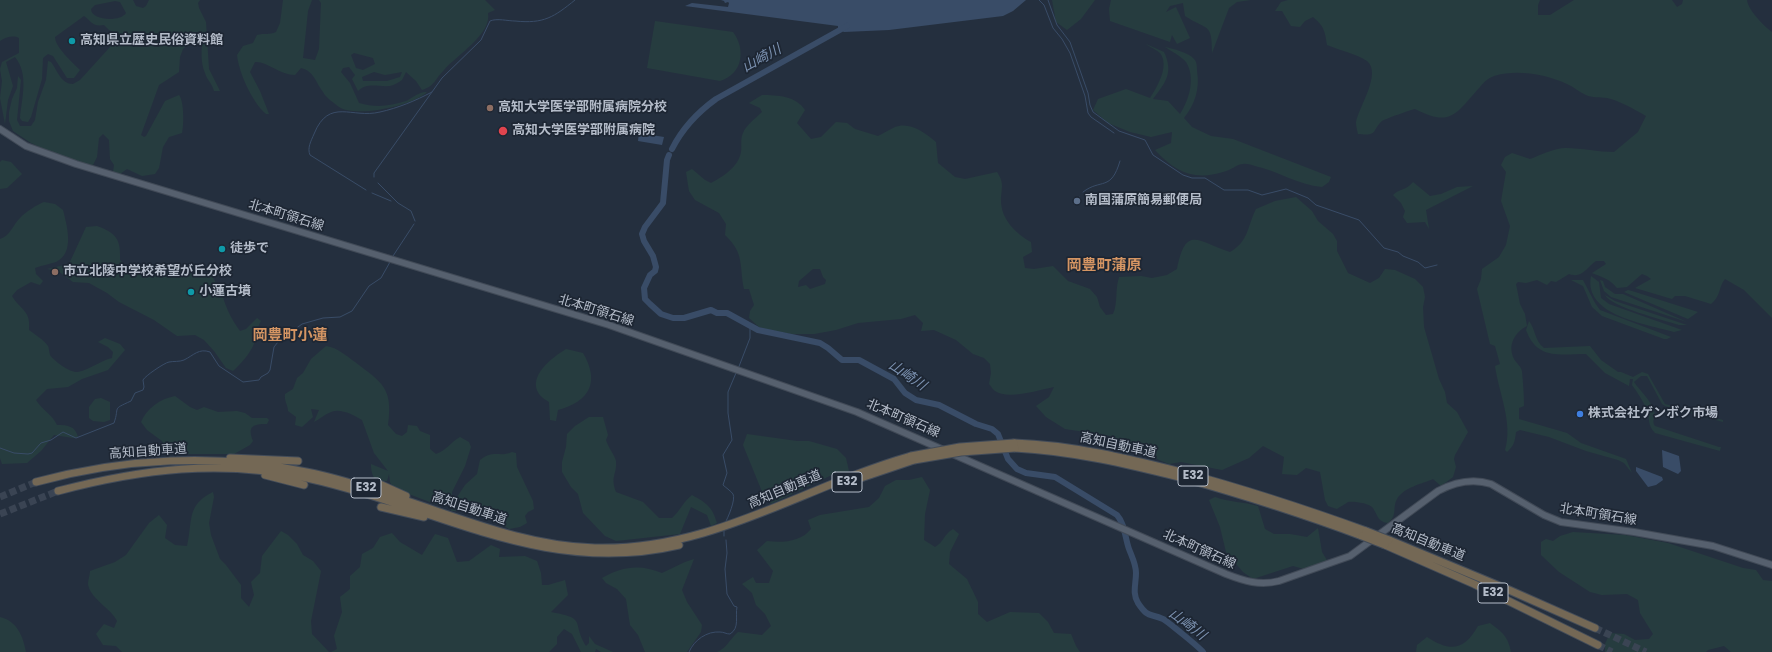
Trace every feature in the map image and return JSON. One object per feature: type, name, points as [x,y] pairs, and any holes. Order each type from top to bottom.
[{"type":"highway","name":"高知自動車道","points":[[58,491],[139,472],[193,468],[255,470],[306,478],[375,496],[549,549],[595,553],[635,552],[734,529],[781,507],[913,458],[1015,446],[1087,456],[1165,474],[1364,533],[1474,584],[1598,646]]},
{"type":"highway","points":[[188,460],[248,458],[298,462]]},
{"type":"highway","name":"高知自動車道","points":[[36,482],[80,471],[113,465],[188,460],[257,464],[307,472],[369,489],[481,529]]},
{"type":"highway","points":[[193,468],[255,474],[304,485]]},
{"type":"highway","points":[[375,482],[481,529]]},
{"type":"highway","points":[[380,507],[481,529]]},
{"type":"highway","name":"高知自動車道","points":[[1387,543],[1509,590],[1595,628]]},
{"type":"main road","name":"北本町領石線","points":[[0,129],[26,146],[76,164],[609,325],[881,421],[1240,579],[1260,584],[1269,584],[1350,556],[1438,491],[1448,486],[1470,481],[1491,484],[1544,515],[1560,522],[1634,532],[1713,546],[1772,565]]},
{"type":"green space","points":[[0,0],[133,0],[136,6],[143,8],[149,0],[200,0],[198,3],[199,8],[206,22],[209,69],[220,91],[214,91],[203,69],[202,37],[199,35],[183,49],[180,57],[179,72],[159,85],[141,135],[144,137],[146,136],[165,101],[179,95],[182,102],[183,113],[182,133],[169,137],[163,147],[159,168],[155,174],[142,176],[127,169],[120,174],[113,172],[114,165],[110,159],[109,140],[103,134],[99,138],[97,157],[93,165],[89,165],[55,154],[31,143],[13,131],[9,121],[9,112],[12,99],[17,88],[18,76],[21,80],[17,120],[20,126],[31,126],[35,120],[38,102],[46,80],[48,61],[51,62],[65,82],[73,84],[80,80],[121,35],[109,30],[104,25],[95,25],[84,16],[55,37],[61,50],[80,70],[74,78],[67,78],[53,56],[48,54],[43,58],[42,79],[31,117],[28,122],[22,121],[20,118],[24,86],[22,71],[15,57],[6,62],[13,86],[8,100],[5,124],[0,98],[2,81],[0,69],[2,62],[19,53],[19,38],[10,37],[4,38],[0,41]],"holes":[[[115,1],[120,2],[126,13],[118,18],[101,18],[92,13],[91,9],[95,5]]]},
{"type":"green space","points":[[283,0],[312,0],[308,11],[303,58],[315,60],[319,49],[321,3],[319,0],[485,0],[495,10],[488,13],[488,21],[485,29],[472,44],[444,70],[430,86],[422,90],[416,81],[406,72],[402,80],[393,85],[369,86],[361,88],[358,91],[352,79],[355,75],[349,67],[343,68],[341,72],[350,83],[359,103],[371,106],[389,105],[406,101],[419,94],[427,92],[410,102],[371,111],[347,110],[339,107],[326,96],[312,75],[301,68],[295,75],[284,73],[260,62],[255,62],[250,72],[260,91],[269,114],[266,114],[251,95],[247,87],[240,70],[237,55],[243,46],[253,43],[257,35],[276,32],[280,23]],"holes":[[[354,53],[373,58],[375,64],[363,70],[356,68],[351,55]],[[374,72],[385,75],[402,72],[400,77],[387,81],[363,81],[362,77]]]},
{"type":"green space","points":[[1052,0],[1095,0],[1081,19],[1067,30],[1056,22]]},
{"type":"green space","points":[[1111,0],[1251,0],[1237,2],[1229,8],[1212,53],[1210,32],[1204,26],[1185,16],[1183,3],[1170,6],[1166,12],[1176,7],[1190,38],[1177,44],[1172,35],[1170,42],[1110,21],[1109,9]]},
{"type":"green space","points":[[1288,0],[1540,0],[1538,5],[1538,15],[1550,15],[1574,0],[1672,0],[1677,7],[1682,4],[1683,0],[1747,0],[1753,13],[1772,32],[1772,318],[1744,290],[1725,279],[1718,295],[1711,304],[1685,296],[1675,296],[1672,299],[1635,288],[1651,279],[1642,274],[1627,287],[1617,288],[1609,280],[1592,273],[1606,264],[1604,261],[1596,261],[1581,274],[1569,274],[1556,282],[1551,281],[1547,285],[1537,280],[1526,283],[1518,282],[1516,284],[1527,326],[1516,335],[1511,349],[1514,359],[1521,368],[1522,372],[1524,406],[1519,408],[1519,419],[1567,433],[1581,443],[1626,459],[1632,473],[1624,463],[1618,460],[1586,451],[1549,437],[1520,430],[1516,432],[1515,441],[1511,448],[1507,452],[1505,450],[1507,440],[1506,418],[1495,366],[1500,364],[1495,346],[1490,344],[1477,289],[1481,279],[1482,269],[1499,257],[1506,245],[1510,226],[1501,201],[1506,172],[1501,165],[1505,157],[1512,153],[1530,159],[1561,148],[1614,152],[1638,132],[1646,116],[1617,101],[1607,98],[1588,96],[1559,80],[1540,75],[1512,73],[1494,76],[1488,79],[1459,110],[1452,115],[1437,117],[1427,115],[1415,109],[1382,121],[1372,133],[1358,134],[1356,122],[1371,82],[1371,66],[1367,61],[1353,54],[1327,45],[1326,36],[1320,23],[1313,17],[1305,21],[1300,27],[1291,26],[1282,11],[1275,11],[1281,2]]},
{"type":"green space","points":[[655,21],[733,32],[740,46],[741,53],[738,67],[728,78],[720,81],[647,68]]},
{"type":"green space","points":[[1146,44],[1164,52],[1168,66],[1167,77],[1153,99],[1168,101],[1180,114],[1190,89],[1191,75],[1186,62],[1165,47],[1184,53],[1194,59],[1197,66],[1198,84],[1196,96],[1184,118],[1192,127],[1211,136],[1233,139],[1331,177],[1329,182],[1322,187],[1313,186],[1263,168],[1246,164],[1241,164],[1213,175],[1194,175],[1186,173],[1170,164],[1155,150],[1171,143],[1172,132],[1151,137],[1130,132],[1108,123],[1093,110],[1098,99],[1126,89],[1150,98],[1159,82],[1164,64],[1163,58],[1159,52]]},
{"type":"green space","points":[[762,95],[786,97],[797,102],[805,110],[797,123],[811,139],[821,137],[836,122],[847,123],[855,129],[878,136],[895,127],[911,127],[927,135],[936,142],[938,163],[955,177],[965,179],[997,172],[1002,183],[1001,201],[1004,214],[1010,225],[1020,235],[1031,242],[1032,252],[1023,257],[1025,268],[1034,269],[1053,266],[1068,281],[1090,289],[1097,297],[1100,307],[1106,315],[1113,314],[1115,310],[1119,277],[1141,276],[1152,278],[1167,275],[1177,269],[1185,246],[1190,241],[1202,241],[1230,252],[1241,243],[1247,233],[1256,209],[1275,201],[1296,197],[1312,211],[1318,221],[1333,234],[1337,241],[1337,251],[1348,273],[1370,283],[1379,278],[1385,269],[1395,270],[1415,279],[1423,287],[1425,297],[1423,307],[1424,327],[1439,379],[1445,392],[1447,403],[1457,412],[1468,432],[1455,455],[1454,459],[1456,467],[1453,477],[1441,486],[1433,479],[1414,486],[1404,492],[1397,499],[1393,517],[1388,523],[1379,518],[1371,506],[1365,504],[1348,502],[1337,509],[1328,506],[1325,500],[1320,472],[1306,468],[1297,475],[1282,474],[1284,457],[1263,446],[1249,458],[1222,470],[1181,462],[1169,464],[1159,460],[1140,448],[1111,436],[1065,429],[1046,417],[1036,406],[1049,397],[1054,387],[1008,395],[995,391],[989,384],[991,373],[990,364],[984,358],[973,354],[956,340],[934,330],[921,331],[923,323],[915,315],[901,319],[858,323],[836,330],[814,334],[792,334],[759,327],[749,318],[750,311],[754,305],[749,289],[744,289],[740,260],[736,248],[725,235],[726,224],[719,213],[695,200],[689,191],[686,172],[692,169],[711,183],[720,178],[734,166],[740,157],[744,130],[762,112],[760,108],[749,103]],"holes":[[[813,269],[820,269],[826,280],[825,284],[810,289],[806,285],[798,287],[799,281]]]},
{"type":"green space","points":[[2,160],[11,162],[22,174],[7,188],[0,189],[0,162]]},
{"type":"green space","points":[[1413,182],[1430,196],[1441,194],[1457,187],[1473,186],[1426,210],[1429,229],[1425,222],[1407,223],[1403,217],[1405,211],[1401,203],[1393,195],[1408,187]]},
{"type":"green space","points":[[44,202],[55,204],[63,210],[68,231],[68,246],[62,258],[56,262],[35,268],[36,274],[43,281],[40,285],[31,282],[17,290],[12,296],[27,314],[29,330],[42,339],[48,347],[50,355],[55,360],[67,369],[75,372],[83,371],[112,358],[113,352],[108,347],[98,342],[105,338],[120,344],[125,350],[108,370],[82,379],[68,387],[47,389],[36,400],[57,425],[64,425],[73,428],[78,437],[73,438],[54,435],[41,451],[27,463],[2,464],[0,458],[0,239],[9,233],[25,214]]},
{"type":"green space","points":[[97,226],[109,231],[116,238],[120,247],[120,260],[126,266],[141,266],[158,271],[176,267],[185,269],[192,273],[211,274],[216,283],[221,287],[228,310],[240,331],[246,329],[257,318],[261,321],[252,349],[233,371],[226,368],[204,340],[195,335],[177,336],[154,320],[119,302],[89,283],[73,282],[58,271],[47,269],[69,264],[86,227]]},
{"type":"green space","points":[[1591,276],[1599,282],[1601,298],[1609,304],[1682,330],[1674,332],[1649,326],[1619,316],[1607,309],[1597,300],[1591,290]]},
{"type":"green space","points":[[1571,280],[1583,280],[1600,310],[1671,337],[1664,339],[1602,316],[1592,307],[1583,286]]},
{"type":"green space","points":[[1600,280],[1603,281],[1605,287],[1615,294],[1623,294],[1687,322],[1611,297],[1604,291]]},
{"type":"green space","points":[[1628,290],[1698,312],[1688,319],[1624,292]]},
{"type":"green space","points":[[1605,295],[1615,301],[1687,325],[1679,325],[1627,308],[1609,300]]},
{"type":"green space","points":[[1529,321],[1538,342],[1544,348],[1590,346],[1601,360],[1618,372],[1633,377],[1642,372],[1648,374],[1665,404],[1723,420],[1723,422],[1665,406],[1662,404],[1647,376],[1641,376],[1634,382],[1648,399],[1652,407],[1654,413],[1653,422],[1655,426],[1721,447],[1720,451],[1655,433],[1652,430],[1648,413],[1632,385],[1633,379],[1630,379],[1629,386],[1605,373],[1586,354],[1558,354],[1543,351],[1531,340],[1526,330]]},
{"type":"green space","points":[[326,346],[334,348],[345,354],[372,375],[384,387],[389,402],[388,425],[396,434],[402,436],[407,432],[408,425],[417,426],[420,431],[430,435],[430,449],[436,454],[443,451],[460,437],[469,442],[471,447],[465,466],[452,492],[452,496],[457,497],[465,485],[477,474],[480,460],[493,454],[516,453],[517,467],[533,501],[534,509],[528,512],[525,516],[527,523],[520,527],[509,529],[488,518],[471,512],[451,511],[454,503],[435,504],[393,488],[390,482],[389,474],[387,481],[376,479],[372,472],[371,464],[388,471],[374,453],[362,420],[351,414],[343,411],[335,411],[314,422],[319,410],[311,409],[313,417],[302,427],[295,425],[296,417],[288,411],[285,394],[293,389],[297,378],[303,373],[311,359]]},
{"type":"green space","points":[[566,349],[583,353],[591,373],[591,381],[589,389],[584,396],[569,406],[558,410],[556,421],[550,420],[549,402],[539,394],[536,387],[536,380],[543,368]]},
{"type":"green space","points":[[175,396],[190,407],[197,410],[204,407],[218,412],[237,411],[245,413],[252,418],[267,418],[269,420],[267,424],[255,425],[252,427],[251,436],[253,441],[250,445],[234,454],[165,454],[159,450],[163,443],[162,441],[147,430],[141,422],[150,408],[164,399]]},
{"type":"green space","points":[[101,398],[110,402],[110,420],[104,422],[93,421],[89,418],[89,407],[95,399]]},
{"type":"green space","points":[[589,417],[603,417],[608,435],[606,440],[616,461],[614,487],[616,492],[643,502],[659,518],[672,518],[692,495],[701,500],[711,509],[717,523],[711,526],[707,515],[691,507],[680,534],[616,541],[605,536],[583,513],[578,494],[571,487],[562,472],[562,462],[566,447],[567,434],[575,426]]},
{"type":"green space","points":[[747,434],[797,441],[809,441],[837,449],[846,458],[849,471],[834,474],[771,504],[763,494],[743,445]]},
{"type":"green space","points":[[922,477],[930,490],[925,514],[924,540],[935,547],[953,529],[959,534],[950,552],[949,564],[967,579],[978,602],[978,614],[987,622],[1010,612],[1039,613],[1048,622],[1054,633],[1071,634],[1080,652],[717,652],[720,651],[738,632],[762,635],[771,626],[765,614],[756,605],[752,593],[742,584],[753,577],[756,583],[769,583],[773,571],[757,550],[767,541],[785,542],[802,537],[811,529],[808,520],[820,515],[869,507],[879,498],[885,486],[896,480],[909,480]]},
{"type":"green space","points":[[213,492],[214,497],[209,523],[211,535],[220,559],[241,585],[241,598],[249,607],[254,595],[251,582],[260,573],[262,556],[281,531],[288,535],[297,544],[303,555],[313,561],[321,571],[311,621],[312,634],[329,652],[122,652],[116,646],[103,645],[96,634],[104,624],[114,628],[117,621],[114,616],[96,599],[90,589],[88,584],[90,571],[115,562],[126,555],[149,523],[159,515],[167,525],[165,538],[175,545],[187,546],[194,508],[198,502]]},
{"type":"green space","points":[[1215,497],[1258,506],[1265,529],[1274,534],[1290,534],[1307,537],[1318,528],[1322,552],[1328,562],[1304,569],[1293,566],[1253,579],[1243,572],[1226,552],[1220,527],[1209,500]]},
{"type":"green space","points":[[1573,532],[1625,535],[1668,543],[1743,568],[1756,570],[1763,580],[1772,581],[1772,652],[1731,652],[1724,646],[1708,650],[1706,652],[1605,652],[1605,644],[1610,633],[1624,634],[1635,640],[1649,639],[1653,634],[1640,613],[1638,600],[1627,594],[1602,595],[1590,592],[1559,572],[1541,555],[1541,542],[1546,539],[1553,541],[1560,536]]},
{"type":"green space","points":[[392,533],[400,542],[422,555],[435,534],[448,538],[457,562],[469,561],[491,545],[500,549],[499,557],[525,556],[537,561],[541,573],[542,585],[548,585],[565,580],[568,595],[551,612],[563,614],[574,619],[577,622],[586,646],[589,643],[589,636],[595,644],[613,652],[601,652],[596,649],[595,652],[581,652],[572,634],[564,629],[557,637],[557,644],[549,652],[331,652],[337,649],[334,636],[342,612],[340,597],[350,589],[350,576],[360,567],[362,554],[373,548],[380,537]]},
{"type":"green space","points":[[694,559],[682,590],[687,602],[702,625],[701,632],[687,652],[645,652],[638,635],[630,625],[626,599],[617,589],[606,583],[602,578],[617,571],[639,567],[662,573]]},
{"type":"green space","points":[[0,617],[11,622],[18,630],[23,640],[26,652],[0,652]]},
{"type":"green space","points":[[1490,623],[1504,635],[1511,652],[1416,652],[1417,645],[1427,637],[1443,645],[1450,647],[1456,646],[1467,640],[1478,626]]},
{"type":"water","points":[[721,0],[1026,0],[1013,11],[1003,16],[889,30],[844,32],[838,28],[838,26],[685,6],[692,3],[728,7],[728,2],[725,3]]},
{"type":"water","points":[[639,133],[664,137],[662,145],[638,141]]},
{"type":"water","points":[[1662,450],[1679,456],[1681,471],[1678,474],[1663,467]]},
{"type":"water","points":[[1636,467],[1662,477],[1663,480],[1656,485],[1648,487],[1636,471]]},
{"type":"waterway","points":[[374,177],[374,173],[442,78],[481,40],[490,21],[499,20],[525,22],[541,20],[561,11],[575,0]]},
{"type":"waterway","points":[[1039,0],[1044,5],[1053,28],[1062,39],[1070,53],[1085,96],[1088,113],[1091,117],[1114,133]]},
{"type":"waterway","points":[[1048,0],[1057,25],[1070,42],[1093,112],[1119,131],[1145,140],[1153,155],[1183,175],[1192,178],[1205,178],[1224,190],[1248,190],[1262,195],[1286,189],[1308,198],[1316,205],[1359,220],[1384,248],[1398,252],[1403,256],[1418,262],[1425,268],[1437,265]]},
{"type":"waterway","name":"山崎川","points":[[672,149],[691,121],[716,99],[847,26]]},
{"type":"waterway","points":[[366,190],[310,155],[310,144],[320,123],[327,116],[334,113],[380,112],[406,104],[432,92]]},
{"type":"waterway","name":"山崎川","points":[[669,155],[667,160],[663,203],[645,227],[642,234],[644,241],[653,256],[656,267],[655,271],[650,275],[644,288],[645,299],[650,304],[661,314],[673,318],[684,318],[711,310],[717,313],[727,313],[758,330],[820,343],[842,360],[859,360],[894,379],[905,393],[916,400],[939,405],[976,424],[992,429],[998,434],[1008,459],[1017,469],[1026,473],[1055,477],[1117,515],[1123,527],[1134,561],[1136,573],[1136,599],[1141,608],[1147,613],[1166,621],[1203,652]]},
{"type":"waterway","points":[[1083,192],[1089,188],[1109,181],[1117,171],[1120,161]]},
{"type":"waterway","points":[[378,183],[398,203],[411,211],[415,221]]},
{"type":"waterway","points":[[372,193],[391,201]]},
{"type":"waterway","points":[[393,256],[414,224]]},
{"type":"waterway","points":[[0,448],[14,453],[28,454],[32,453],[41,443],[51,440],[63,432],[76,438],[114,423],[118,407],[131,401],[135,393],[143,390],[143,380],[147,376],[169,362],[184,360],[200,351],[210,352],[219,366],[243,382],[259,380],[270,370],[274,347],[278,342],[302,324],[323,318],[340,317],[352,311],[369,286],[381,278],[390,262]]},
{"type":"waterway","points":[[738,369],[750,338],[750,326]]},
{"type":"waterway","points":[[725,523],[734,496],[723,485],[727,473],[723,455],[732,440],[728,413],[728,392],[736,373]]},
{"type":"waterway","points":[[724,530],[724,536]]},
{"type":"waterway","points":[[689,652],[694,644],[702,637],[715,632],[730,634],[735,629],[737,607],[734,606],[727,594],[725,569],[727,553],[726,540]]},
{"type":"tunnel","points":[[0,497],[36,482]]},
{"type":"tunnel","points":[[0,514],[58,491]]},
{"type":"tunnel","points":[[1595,628],[1646,652]]},
{"type":"tunnel","points":[[1598,645],[1612,652]]},
{"type":"place","name":"高知県立歴史民俗資料館","points":[[72,41]]},
{"type":"place","name":"高知大学医学部附属病院分校","points":[[490,108]]},
{"type":"place","name":"高知大学医学部附属病院","points":[[503,131]]},
{"type":"place","name":"南国蒲原簡易郵便局","points":[[1077,201]]},
{"type":"place","name":"徒歩で","points":[[222,249]]},
{"type":"place","name":"市立北陵中学校希望が丘分校","points":[[55,272]]},
{"type":"place","name":"小蓮古墳","points":[[191,292]]},
{"type":"place","name":"株式会社ゲンボク市場","points":[[1580,414]]},
{"type":"district","name":"岡豊町蒲原","points":[[1104,266]]},
{"type":"district","name":"岡豊町小蓮","points":[[290,336]]}]
